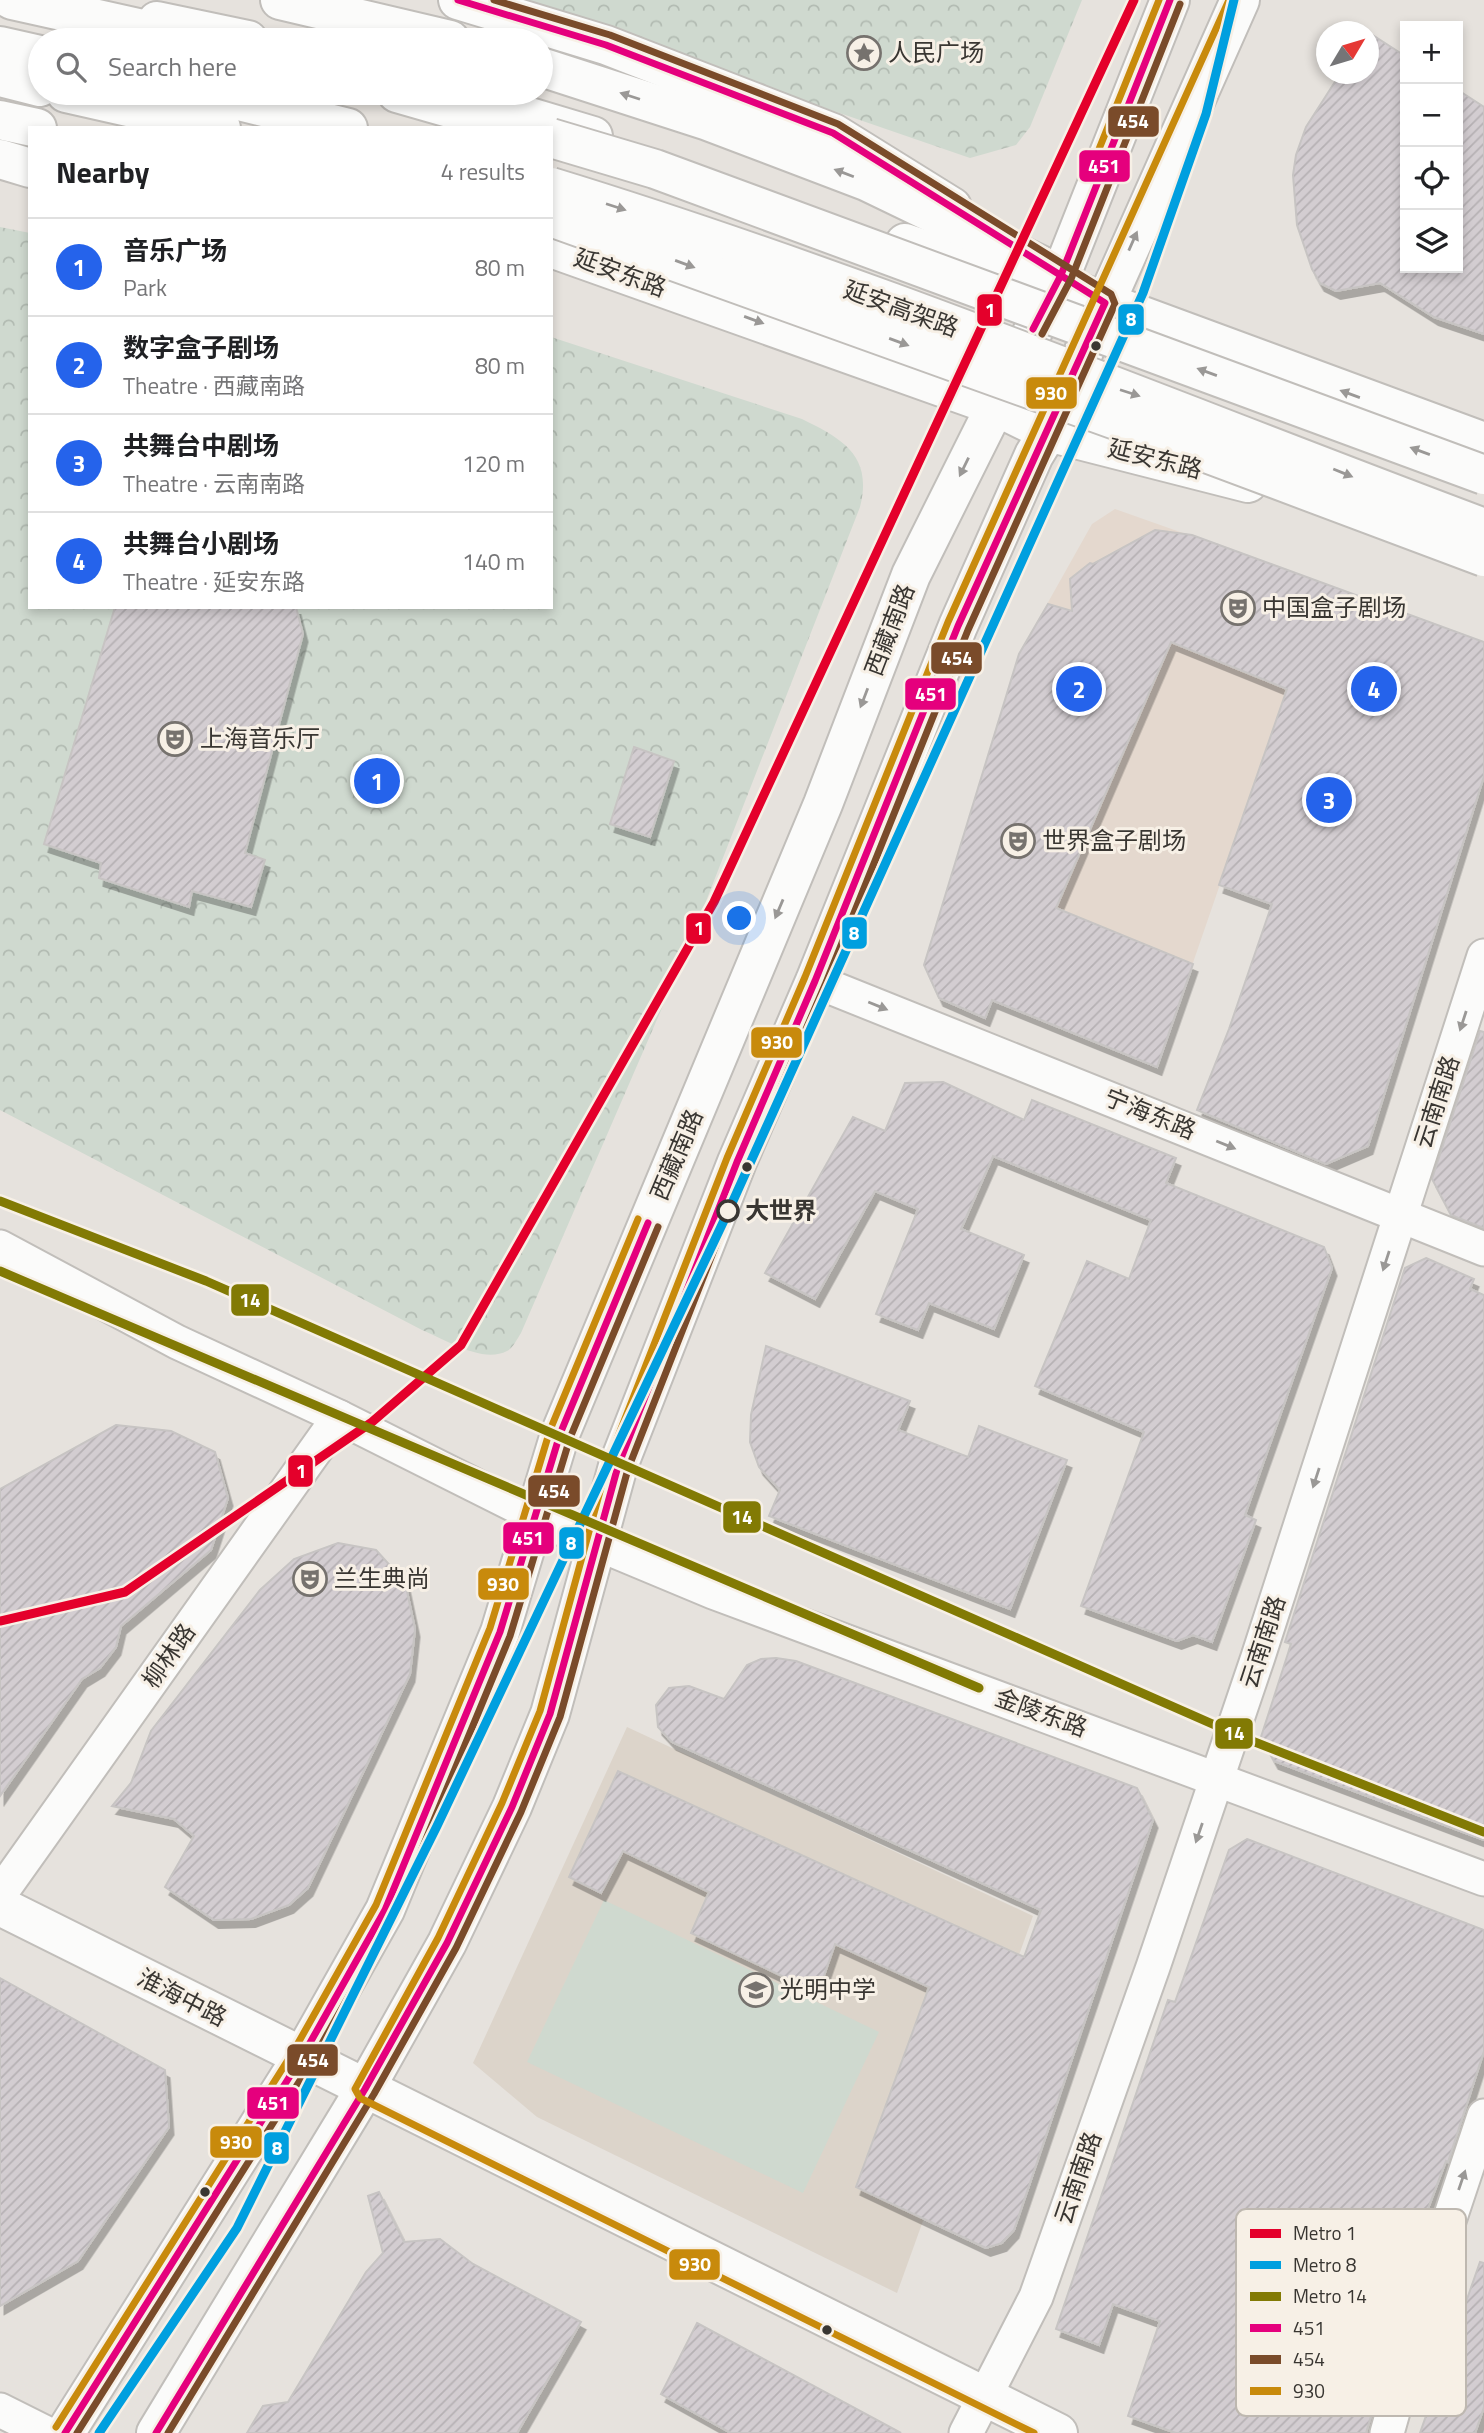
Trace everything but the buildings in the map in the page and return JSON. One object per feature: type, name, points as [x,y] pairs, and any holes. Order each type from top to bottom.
[{"type":"main road","points":[[12,0],[138,28]]},
{"type":"main road","points":[[58,0],[191,28]]},
{"type":"main road","points":[[280,0],[399,28]]},
{"type":"main road","points":[[458,0],[551,28]]},
{"type":"main road","name":"西藏南路","points":[[65,2433],[302,2057],[396,1886],[500,1632],[560,1434],[823,804],[911,575],[1058,279],[1170,0]]},
{"type":"main road","points":[[156,2433],[365,2089],[447,1943],[512,1807],[550,1714],[618,1466],[737,1162],[815,981],[958,626],[1034,455],[1048,432],[1240,0]]},
{"type":"main road","points":[[553,29],[607,45],[833,133],[1058,279]]},
{"type":"main road","points":[[0,46],[28,52]]},
{"type":"main road","points":[[553,71],[708,121],[866,181],[1105,303],[1484,442]]},
{"type":"main road","points":[[0,75],[28,83]]},
{"type":"main road","points":[[104,105],[172,126]]},
{"type":"main road","points":[[118,105],[212,126]]},
{"type":"main road","points":[[255,105],[340,126]]},
{"type":"main road","points":[[439,105],[512,126]]},
{"type":"main road","points":[[489,105],[539,119],[952,259],[1058,279]]},
{"type":"main road","points":[[0,120],[28,126]]},
{"type":"main road","name":"延安高架路","points":[[553,139],[654,169],[1484,475]]},
{"type":"main road","points":[[0,159],[28,166]]},
{"type":"main road","name":"延安高架路","points":[[553,188],[709,238],[1094,381],[1182,410],[1484,528]]},
{"type":"main road","points":[[553,218],[1169,439],[1484,557]]},
{"type":"main road","name":"延安东路","points":[[553,249],[995,406],[1048,432],[1292,494],[1484,565]]},
{"type":"main road","name":"淮海中路","points":[[0,1906],[1058,2433]]},
{"type":"street","name":"云南南路","points":[[966,2433],[1036,2297],[1218,1779],[1484,957]]},
{"type":"street","name":"宁海东路","points":[[815,981],[1484,1249]]},
{"type":"street","name":"金陵东路","points":[[3,1253],[177,1342],[339,1417],[536,1516],[598,1544],[713,1592],[1484,1879]]},
{"type":"street","name":"柳林路","points":[[0,1894],[339,1417]]},
{"type":"street","points":[[1453,2209],[1484,2116]]},
{"type":"street","points":[[0,2410],[46,2433]]},
{"type":"street","points":[[1387,2433],[1392,2416]]},
{"type":"shaded area","points":[[1115,509],[1324,583],[1157,1067],[992,1000],[985,1018],[939,998],[924,965],[1019,654],[1092,524]]},
{"type":"shaded area","name":"光明中学","points":[[627,1727],[1033,1916],[897,2293],[537,2117],[473,2063]]},
{"type":"green space","name":"人民广场","points":[[512,0],[1082,0],[1030,127],[1016,145],[970,158]]},
{"type":"green space","points":[[0,227],[28,233],[28,609],[553,609],[553,338],[802,419],[830,434],[851,451],[862,475],[860,507],[685,955],[521,1333],[507,1351],[497,1354],[475,1352],[422,1330],[0,1110]]},
{"type":"green space","points":[[604,1900],[879,2032],[803,2193],[527,2062]]},
{"type":"metro line","name":"1","points":[[0,1621],[125,1592],[372,1422],[461,1345],[714,902],[1134,0]]},
{"type":"metro line","name":"8","points":[[99,2433],[237,2228],[437,1826],[728,1212],[1143,293],[1206,114],[1234,0]]},
{"type":"metro line","name":"14","points":[[0,1201],[206,1281],[1242,1737],[1484,1832]]},
{"type":"metro line","name":"14","points":[[0,1271],[979,1688]]},
{"type":"transit line","name":"451","points":[[458,0],[550,28]]},
{"type":"transit line","name":"454","points":[[168,2433],[374,2094],[456,1948],[521,1812],[560,1717],[628,1469],[747,1166],[825,985],[968,630],[1115,304],[1111,294],[838,124],[610,35],[494,0]]},
{"type":"transit line","name":"930","points":[[1095,159],[1159,0]]},
{"type":"transit line","name":"451","points":[[1033,329],[1061,275],[1170,0]]},
{"type":"transit line","name":"930","points":[[1034,2433],[360,2098],[355,2089],[438,1938],[502,1803],[540,1711],[608,1462],[727,1158],[805,977],[948,622],[1229,0]]},
{"type":"transit line","name":"454","points":[[1042,334],[1071,279],[1180,4]]},
{"type":"transit line","name":"451","points":[[156,2433],[365,2089],[447,1943],[512,1807],[550,1714],[618,1466],[737,1162],[815,981],[958,626],[1105,303],[833,133],[606,45],[553,29]]},
{"type":"transit line","name":"930","points":[[56,2427],[293,2052],[376,1905],[490,1628],[550,1430],[638,1219]]},
{"type":"transit line","name":"451","points":[[65,2433],[302,2057],[385,1910],[500,1632],[560,1434],[648,1223]]},
{"type":"transit line","name":"454","points":[[77,2433],[311,2063],[395,1914],[510,1636],[570,1438],[658,1227]]},
{"type":"place","name":"人民广场","points":[[864,53]]},
{"type":"place","name":"中国盒子剧场","points":[[1238,608]]},
{"type":"place","name":"数字盒子剧场","points":[[1079,689]]},
{"type":"place","name":"共舞台小剧场","points":[[1374,689]]},
{"type":"place","name":"上海音乐厅","points":[[175,739]]},
{"type":"place","name":"音乐广场","points":[[377,781]]},
{"type":"place","name":"共舞台中剧场","points":[[1329,800]]},
{"type":"place","name":"世界盒子剧场","points":[[1018,841]]},
{"type":"place","name":"大世界","points":[[728,1211]]},
{"type":"place","name":"兰生典尚","points":[[310,1579]]},
{"type":"place","name":"光明中学","points":[[756,1990]]}]
